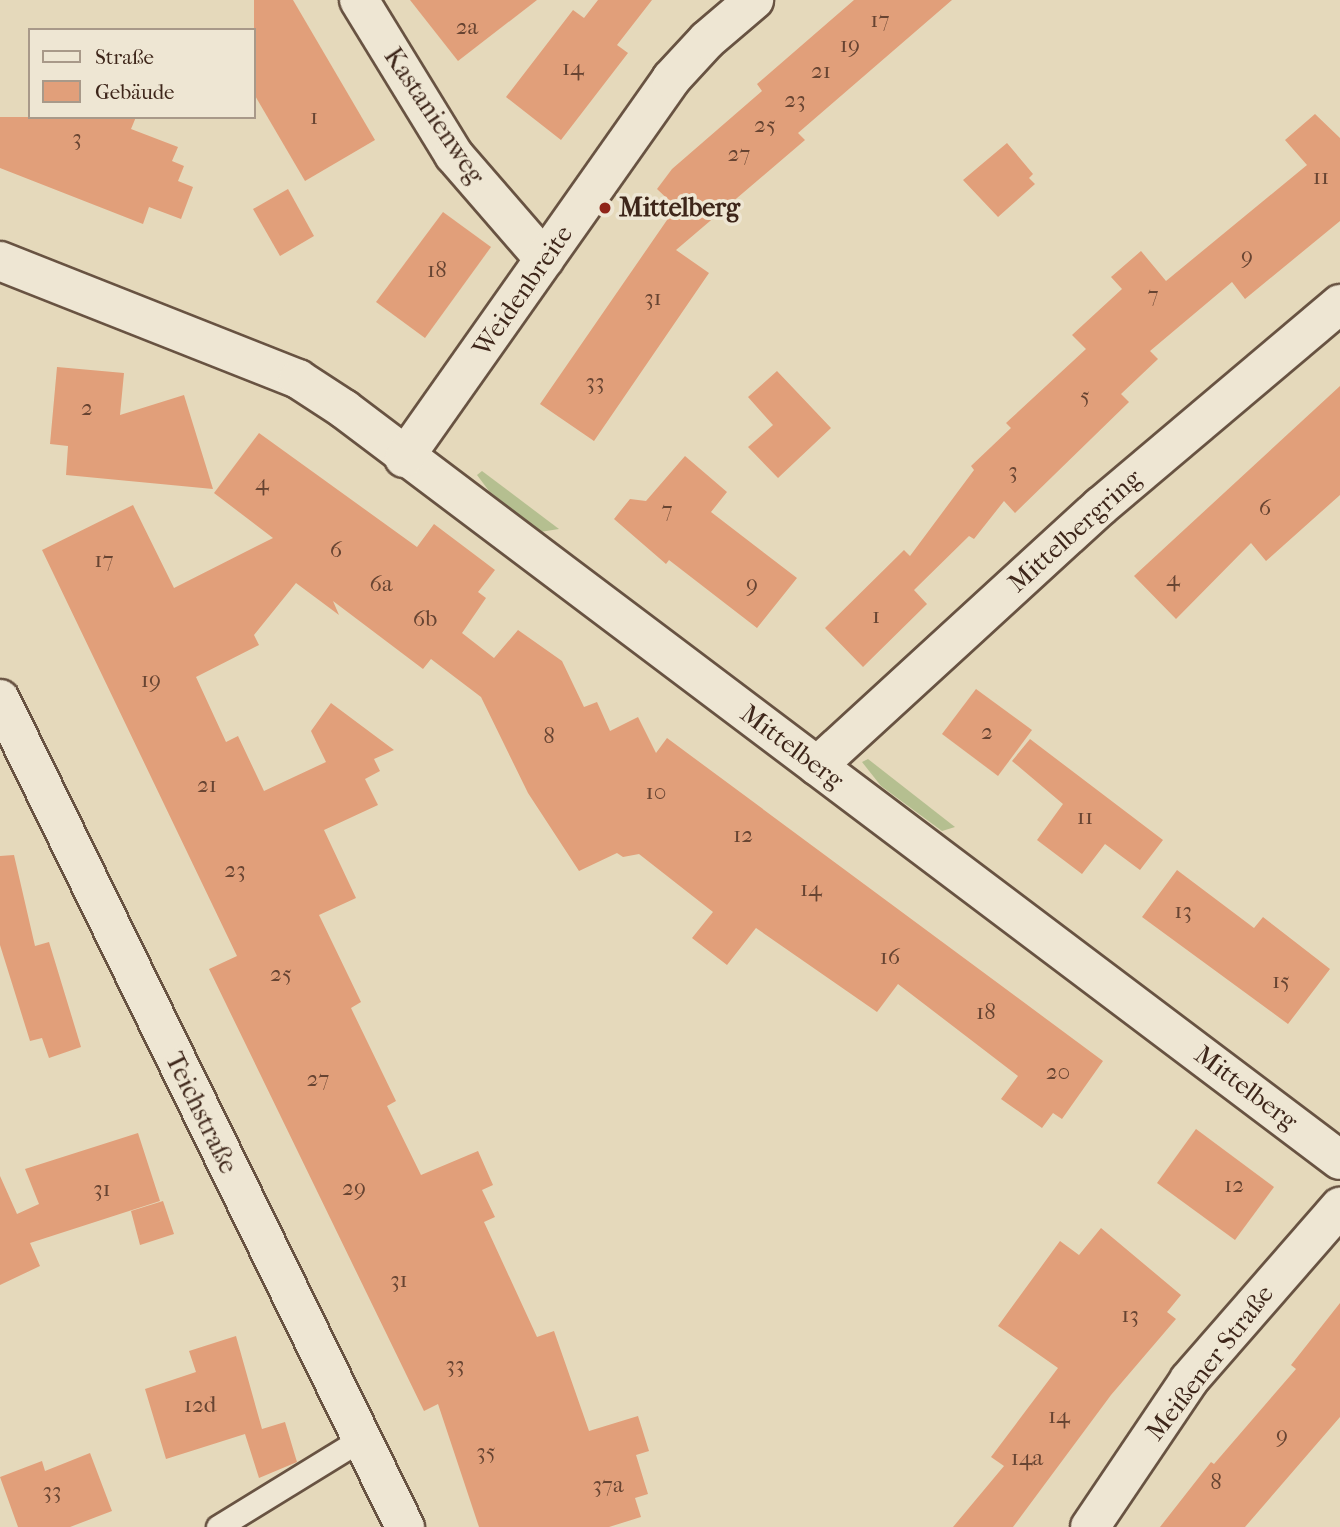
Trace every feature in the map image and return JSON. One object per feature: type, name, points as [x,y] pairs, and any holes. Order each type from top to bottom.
[{"type":"street","name":"Kastanienweg","points":[[359,0],[454,155],[544,259]]},
{"type":"street","name":"Weidenbreite","points":[[404,458],[671,79],[707,40],[754,0]]},
{"type":"street","name":"Mittelberg","points":[[0,261],[298,379],[1340,1160]]},
{"type":"street","name":"Mittelbergring","points":[[817,766],[1101,506],[1340,304]]},
{"type":"street","name":"Teichstraße","points":[[0,698],[405,1527]]},
{"type":"street","name":"Meißener Straße","points":[[1090,1527],[1189,1380],[1340,1207]]},
{"type":"lane","points":[[218,1527],[361,1439]]},
{"type":"green space","points":[[482,471],[559,529],[540,532],[489,491],[477,475]]},
{"type":"green space","points":[[868,759],[955,827],[942,831],[881,786],[862,762]]},
{"type":"building","points":[[254,0],[293,0],[375,140],[305,181],[256,97]]},
{"type":"building","points":[[410,0],[537,0],[458,61]]},
{"type":"building","points":[[598,0],[652,0],[617,45],[628,53],[561,140],[506,97],[573,10],[584,18]]},
{"type":"building","points":[[854,0],[952,0],[798,133],[805,140],[676,250],[709,273],[594,441],[540,404],[676,207],[657,189],[672,169],[762,91],[757,84]]},
{"type":"building","points":[[1315,114],[1340,138],[1340,221],[1245,299],[1232,282],[1150,351],[1158,359],[1121,394],[1129,402],[1015,513],[1004,501],[974,539],[969,536],[914,590],[927,604],[863,667],[825,628],[904,550],[910,556],[974,470],[971,466],[1011,428],[1006,423],[1086,349],[1072,335],[1122,289],[1111,277],[1141,251],[1166,281],[1307,165],[1285,140]]},
{"type":"building","points":[[0,117],[135,119],[131,129],[178,147],[172,161],[184,166],[178,181],[193,187],[181,219],[149,207],[143,224],[0,168]]},
{"type":"building","points":[[1007,143],[1033,174],[1029,178],[1035,184],[998,217],[963,180]]},
{"type":"building","points":[[288,189],[314,236],[280,256],[253,209]]},
{"type":"building","points":[[443,212],[491,247],[425,338],[376,302]]},
{"type":"building","points":[[57,367],[124,373],[120,415],[184,395],[213,489],[66,475],[68,446],[50,444]]},
{"type":"building","points":[[777,371],[831,428],[778,478],[748,447],[773,425],[748,397]]},
{"type":"building","points":[[1340,386],[1340,495],[1266,561],[1251,543],[1176,619],[1134,576]]},
{"type":"building","points":[[259,433],[417,547],[434,524],[495,570],[478,592],[486,598],[462,633],[494,658],[518,630],[562,661],[584,707],[597,702],[610,731],[638,717],[656,753],[667,738],[1103,1061],[1062,1119],[1053,1113],[1042,1128],[1001,1099],[1018,1076],[898,984],[877,1012],[756,928],[727,965],[692,938],[713,912],[639,854],[623,857],[617,853],[579,871],[528,793],[481,697],[431,659],[423,669],[333,601],[339,615],[296,583],[254,635],[259,645],[196,677],[226,742],[238,736],[264,791],[326,762],[311,731],[331,703],[394,750],[374,759],[380,771],[365,779],[378,805],[324,830],[356,898],[319,915],[361,1002],[351,1008],[396,1101],[387,1106],[421,1175],[478,1151],[493,1185],[482,1190],[495,1217],[484,1222],[537,1337],[554,1331],[589,1431],[638,1416],[649,1451],[636,1455],[648,1494],[635,1498],[641,1517],[609,1527],[479,1527],[438,1404],[424,1411],[209,969],[237,956],[42,550],[133,505],[174,588],[273,538],[214,493]]},
{"type":"building","points":[[685,456],[727,492],[711,512],[797,578],[757,628],[669,560],[666,564],[614,519],[630,499],[646,501]]},
{"type":"building","points":[[976,689],[1032,730],[998,776],[942,734]]},
{"type":"building","points":[[1030,739],[1163,840],[1140,870],[1105,844],[1082,874],[1037,840],[1063,804],[1012,761]]},
{"type":"building","points":[[14,855],[35,946],[49,942],[81,1047],[49,1058],[42,1038],[30,1041],[0,945],[0,856]]},
{"type":"building","points":[[1177,870],[1254,928],[1263,917],[1330,969],[1288,1024],[1142,917]]},
{"type":"building","points":[[1196,1129],[1274,1187],[1235,1240],[1157,1183]]},
{"type":"building","points":[[138,1133],[160,1201],[30,1243],[40,1266],[0,1285],[0,1176],[17,1214],[39,1204],[25,1169]]},
{"type":"building","points":[[163,1201],[174,1234],[140,1245],[131,1211]]},
{"type":"building","points":[[1101,1228],[1181,1295],[1167,1312],[1176,1319],[1111,1395],[1013,1527],[953,1527],[1004,1466],[991,1457],[1058,1368],[998,1326],[1060,1241],[1079,1255]]},
{"type":"building","points":[[1340,1303],[1340,1417],[1245,1527],[1160,1527],[1211,1462],[1214,1464],[1296,1369],[1291,1365]]},
{"type":"building","points":[[236,1336],[262,1429],[285,1422],[297,1462],[259,1478],[245,1434],[166,1459],[145,1389],[196,1372],[189,1351]]},
{"type":"building","points":[[90,1453],[112,1511],[70,1527],[18,1527],[0,1477],[42,1461],[45,1471]]},
{"type":"place","name":"Mittelberg","points":[[605,208]]}]
